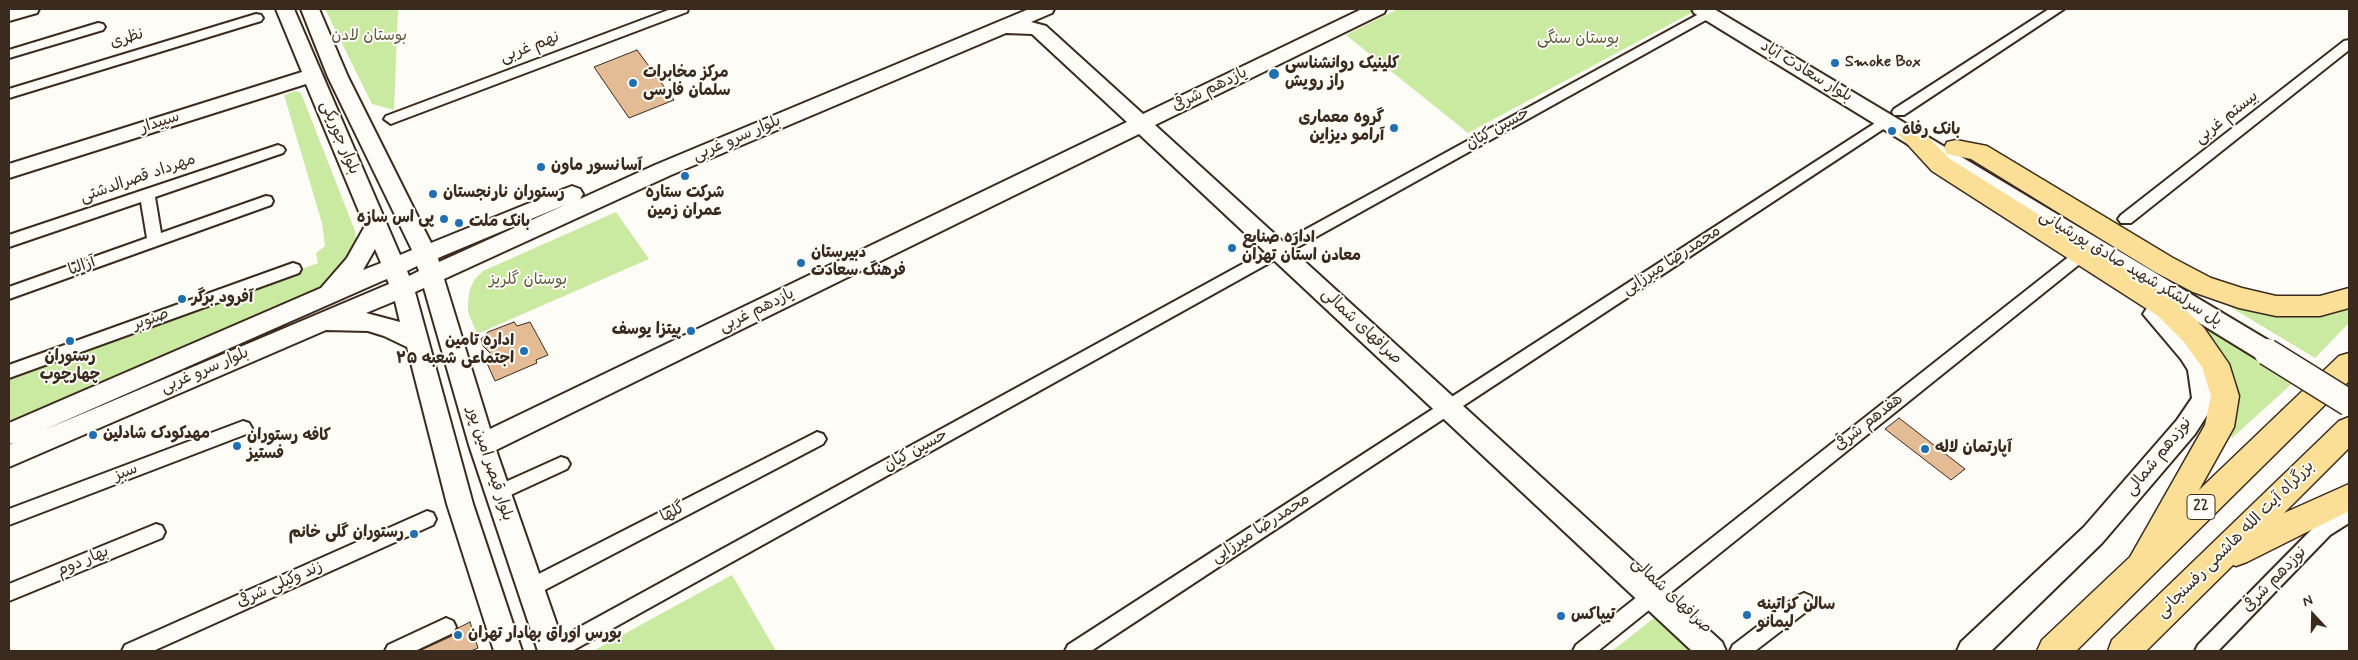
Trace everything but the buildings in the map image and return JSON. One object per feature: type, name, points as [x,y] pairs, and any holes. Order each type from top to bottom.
[{"type":"highway","points":[[1899,123],[1941,165],[2168,309],[2194,335],[2215,364],[2224,396],[2224,407],[2219,427],[2142,564]]},
{"type":"highway","points":[[1956,148],[1978,152],[2164,265],[2202,285],[2239,298],[2276,306],[2320,306],[2349,298]]},
{"type":"highway","name":"22","points":[[2054,651],[2349,364]]},
{"type":"highway","name":"بزرگراه آیت الله هاشمی رفسنجانی","points":[[2124,651],[2349,428]]},
{"type":"highway","points":[[2204,570],[2264,537],[2323,508],[2349,498]]},
{"type":"main road","name":"بلوار جوریکی","points":[[285,9],[398,277]]},
{"type":"main road","name":"بلوار جوریکی","points":[[310,9],[338,77],[428,264]]},
{"type":"main road","name":"بلوار سرو غربی","points":[[9,434],[228,349],[304,317],[497,235],[1012,9]]},
{"type":"main road","name":"بلوار سرو غربی","points":[[570,203],[663,170],[1047,9]]},
{"type":"main road","name":"صرافهای شمالی","points":[[1047,9],[1046,21],[1051,27],[1146,122]]},
{"type":"main road","name":"یازدهم شرقی","points":[[1146,122],[1377,9]]},
{"type":"main road","name":"بلوار سعادت آباد","points":[[1729,9],[1899,123]]},
{"type":"main road","name":"بلوار سعادت آباد","points":[[1705,11],[1899,123],[1956,148]]},
{"type":"main road","name":"صرافهای شمالی","points":[[1000,28],[1029,26],[1039,30],[1146,122],[1657,592],[1731,651]]},
{"type":"main road","name":"سپیدار","points":[[9,172],[312,75]]},
{"type":"main road","name":"یازدهم غربی","points":[[482,445],[1146,122]]},
{"type":"main road","name":"پل سرلشکر شهید صادق پورشیانی","points":[[1899,123],[2272,348],[2349,390]]},
{"type":"main road","name":"پل سرلشکر شهید صادق پورشیانی","points":[[1956,148],[2272,348],[2349,403]]},
{"type":"main road","points":[[406,215],[417,226],[434,235],[497,235]]},
{"type":"main road","points":[[304,317],[355,264],[377,225]]},
{"type":"main road","points":[[445,324],[447,298],[456,280],[497,235]]},
{"type":"main road","name":"نوزدهم شمالی","points":[[1971,651],[2093,535],[2186,428],[2204,399],[2204,388],[2200,370],[2190,352],[2177,335],[2161,318],[2135,298],[2076,259]]},
{"type":"main road","name":"بلوار قیصر امین پور","points":[[428,264],[482,445],[553,651]]},
{"type":"main road","points":[[398,277],[460,504],[508,651]]},
{"type":"main road","points":[[304,317],[332,323],[368,322],[392,329],[417,342]]},
{"type":"main road","name":"بلوار سرو غربی","points":[[9,456],[228,349]]},
{"type":"main road","points":[[431,401],[434,382],[439,378],[449,376],[464,389]]},
{"type":"main road","name":"صرافهای شمالی","points":[[1657,592],[1712,651]]},
{"type":"street","name":"نهم غربی","points":[[391,119],[682,9]]},
{"type":"street","name":"محمدرضا میرزایی","points":[[1075,651],[1453,404],[1899,123],[2058,9]]},
{"type":"street","name":"حسین کیان","points":[[553,651],[1283,248],[1705,11]]},
{"type":"street","name":"نظری","points":[[9,94],[256,18]]},
{"type":"street","points":[[9,54],[98,27]]},
{"type":"street","name":"بیستم غربی","points":[[2126,219],[2349,44]]},
{"type":"street","name":"مهرداد قصرالدشتی","points":[[9,241],[278,150]]},
{"type":"street","points":[[147,194],[156,241]]},
{"type":"street","name":"آزالیا","points":[[9,293],[266,202]]},
{"type":"street","name":"هفدهم شرقی","points":[[1583,651],[2076,259]]},
{"type":"street","name":"صنوبر","points":[[9,372],[293,269]]},
{"type":"street","name":"سبز","points":[[9,517],[243,428]]},
{"type":"street","name":"گلها","points":[[530,588],[817,439]]},
{"type":"street","points":[[498,493],[561,464]]},
{"type":"street","name":"نوزدهم شرقی","points":[[2205,651],[2324,529],[2340,517],[2349,514]]},
{"type":"street","name":"زند وکیلی شرقی","points":[[132,651],[427,519]]},
{"type":"street","name":"بهار دوم","points":[[9,593],[156,532]]},
{"type":"street","points":[[1740,651],[1804,602]]},
{"type":"street","points":[[395,651],[446,627]]},
{"type":"green space","name":"بوستان لادن","points":[[325,9],[398,9],[394,110],[372,104]]},
{"type":"green space","name":"بوستان سنگی","points":[[1398,9],[1690,9],[1693,12],[1468,133],[1346,35]]},
{"type":"green space","points":[[295,91],[301,93],[355,231],[357,248],[326,288],[9,422],[9,379],[318,263],[316,253],[325,246],[322,223],[284,95]]},
{"type":"green space","name":"بوستان گلریز","points":[[616,212],[649,259],[477,334],[468,312],[468,302],[470,289],[475,279],[483,271]]},
{"type":"green space","points":[[2207,293],[2309,313],[2333,313],[2349,309],[2349,323],[2315,358]]},
{"type":"green space","points":[[2191,317],[2296,380],[2232,438],[2229,431]]},
{"type":"green space","points":[[732,575],[776,651],[593,651]]},
{"type":"green space","points":[[1658,615],[1697,651],[1612,651]]},
{"type":"place","name":"Smoke Box","points":[[1835,63]]},
{"type":"place","name":"کلینیک روانشناسی راز رویش","points":[[1274,74]]},
{"type":"place","name":"مرکز مخابرات سلمان فارسی","points":[[633,83]]},
{"type":"place","name":"گروه معماری آرامو دیزاین","points":[[1394,128]]},
{"type":"place","name":"بانک رفاه","points":[[1892,131]]},
{"type":"place","name":"آسانسور ماون","points":[[541,167]]},
{"type":"place","name":"شرکت ستاره عمران زمین","points":[[685,176]]},
{"type":"place","name":"رستوران نارنجستان","points":[[433,194]]},
{"type":"place","name":"پی اس سازه","points":[[444,219]]},
{"type":"place","name":"بانک ملت","points":[[459,223]]},
{"type":"place","name":"اداره صنایع معادن استان تهران","points":[[1232,248]]},
{"type":"place","name":"دبیرستان فرهنگ سعادت","points":[[801,263]]},
{"type":"place","name":"آفرود برگر","points":[[182,299]]},
{"type":"place","name":"پیتزا یوسف","points":[[691,331]]},
{"type":"place","name":"رستوران چهارچوب","points":[[70,341]]},
{"type":"place","name":"اداره تامین اجتماعی شعبه ۲۵","points":[[524,351]]},
{"type":"place","name":"مهدکودک شادلین","points":[[93,435]]},
{"type":"place","name":"کافه رستوران فستیز","points":[[237,446]]},
{"type":"place","name":"آپارتمان لاله","points":[[1925,449]]},
{"type":"place","name":"رستوران گلی خانم","points":[[414,534]]},
{"type":"place","name":"سالن کراتینه لیمانو","points":[[1747,615]]},
{"type":"place","name":"تیپاکس","points":[[1561,616]]},
{"type":"place","name":"بورس اوراق بهادار تهران","points":[[458,635]]}]
